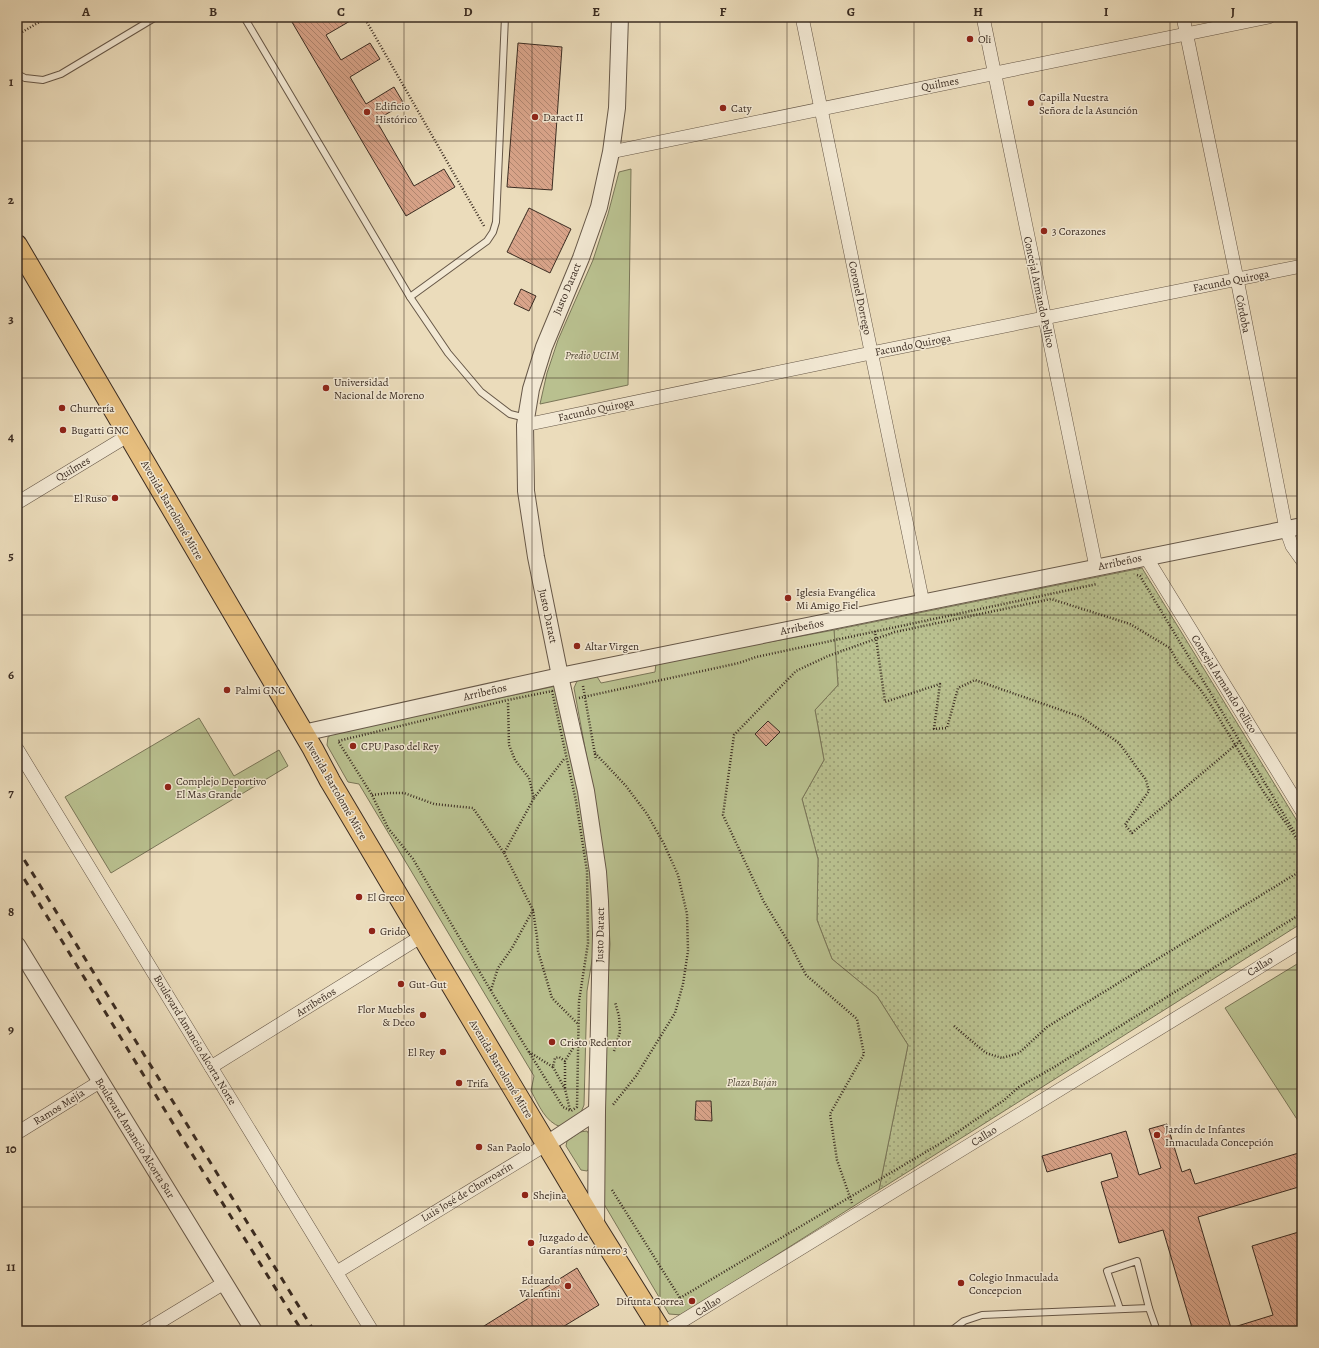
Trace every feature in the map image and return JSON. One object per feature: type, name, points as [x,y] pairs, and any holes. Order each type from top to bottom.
[{"type":"main road","name":"Avenida Bartolomé Mitre","points":[[17,245],[313,749],[330,781],[596,1227],[661,1331]]},
{"type":"street","name":"Justo Daract","points":[[596,1227],[603,1110],[600,901],[598,872],[591,822],[576,742],[561,704],[560,676],[536,557],[527,499],[526,421],[532,389],[544,347],[581,258],[599,207],[611,152],[617,108],[620,17]]},
{"type":"street","name":"Coronel Dorrego","points":[[802,17],[923,603]]},
{"type":"street","name":"Concejal Armando Pellico","points":[[982,17],[1096,567]]},
{"type":"street","name":"Córdoba","points":[[1182,17],[1237,280],[1286,529],[1292,546],[1302,560]]},
{"type":"street","name":"Quilmes","points":[[611,152],[1269,17]]},
{"type":"street","name":"Facundo Quiroga","points":[[526,421],[1302,266]]},
{"type":"street","name":"Quilmes","points":[[17,503],[129,436]]},
{"type":"street","name":"Arribeños","points":[[303,733],[560,676],[923,603],[1146,556],[1302,526]]},
{"type":"street","name":"Concejal Armando Pellico","points":[[1146,556],[1298,797],[1302,811]]},
{"type":"street","name":"Boulevard Amancio Alcorta Norte","points":[[17,749],[372,1331]]},
{"type":"street","name":"Arribeños","points":[[211,1067],[422,936]]},
{"type":"street","name":"Callao","points":[[666,1331],[1302,941]]},
{"type":"street","name":"Boulevard Amancio Alcorta Sur","points":[[17,945],[254,1331]]},
{"type":"street","name":"Ramos Mejía","points":[[17,1133],[101,1082]]},
{"type":"street","name":"Luis José de Chorroarín","points":[[337,1272],[603,1110]]},
{"type":"street","points":[[145,1331],[224,1283]]},
{"type":"lane","points":[[17,74],[25,78],[43,80],[61,74],[156,17]]},
{"type":"lane","points":[[244,17],[410,297],[448,353],[481,392],[510,414],[526,421]]},
{"type":"lane","points":[[410,297],[487,242],[493,232],[496,222],[505,17]]},
{"type":"lane","points":[[1120,1309],[1107,1270],[1137,1262],[1149,1308],[1157,1331]]},
{"type":"lane","points":[[951,1331],[964,1321],[982,1315],[1149,1308]]},
{"type":"path","points":[[17,35],[48,17]]},
{"type":"path","points":[[364,17],[490,237]]},
{"type":"path","points":[[1133,575],[1140,576],[1302,845]]},
{"type":"path","points":[[561,704],[584,696],[740,663],[756,657],[1097,584]]},
{"type":"path","points":[[850,1196],[837,1160],[830,1114],[864,1054],[857,1019],[806,975],[792,948],[764,902],[723,815],[734,735],[796,671],[828,656],[896,632],[1050,599],[1130,624],[1170,648],[1178,663],[1200,689],[1265,794],[1302,848]]},
{"type":"path","points":[[875,631],[885,702],[940,684],[934,729],[947,728],[958,688],[975,680],[1081,717],[1119,743],[1146,780],[1149,792],[1124,826],[1132,832],[1240,741]]},
{"type":"path","points":[[552,691],[561,704],[566,757],[576,801],[587,870],[588,943],[579,1001],[577,1107],[571,1111],[563,1107],[528,1052],[413,859],[388,828],[372,795],[338,741],[508,700],[552,691]]},
{"type":"path","points":[[508,700],[509,744],[515,760],[529,778],[534,798]]},
{"type":"path","points":[[576,742],[594,753],[604,762],[626,786],[646,814],[664,844],[678,875],[687,914],[688,950],[683,984],[675,1013],[636,1076],[603,1110]]},
{"type":"path","points":[[504,853],[534,798],[566,757]]},
{"type":"path","points":[[372,795],[404,793],[434,804],[473,808],[504,853],[533,910],[538,951],[552,998],[578,1024]]},
{"type":"path","points":[[954,1026],[986,1053],[1002,1058],[1019,1053],[1047,1027],[1302,870]]},
{"type":"path","points":[[491,991],[498,968],[512,948],[533,910]]},
{"type":"path","points":[[680,1298],[946,1140],[1003,1102],[1019,1087],[1051,1069],[1302,913]]},
{"type":"path","points":[[565,1089],[565,1061],[578,1039]]},
{"type":"path","points":[[528,1052],[553,1067],[565,1089],[571,1111]]},
{"type":"path","points":[[553,1067],[555,1058],[559,1057],[565,1061]]},
{"type":"path","points":[[612,1183],[612,1190],[691,1316]]},
{"type":"green space","name":"Predio UCIM","points":[[631,169],[628,385],[540,404],[547,373],[558,340],[593,260],[608,214],[619,172]]},
{"type":"green space","points":[[1142,568],[1302,829],[1302,923],[879,1190],[908,1045],[877,996],[832,959],[817,920],[818,859],[802,799],[824,760],[815,710],[838,685],[834,630]]},
{"type":"green space","name":"Plaza Buján","points":[[834,630],[838,685],[815,710],[824,760],[802,799],[818,859],[817,920],[832,959],[877,996],[908,1045],[879,1190],[682,1315],[669,1314],[604,1204],[607,999],[610,944],[608,909],[605,865],[598,819],[574,688],[577,681],[596,675],[601,683],[655,672],[656,663]]},
{"type":"green space","points":[[556,686],[579,785],[592,877],[593,954],[587,991],[584,1105],[580,1115],[561,1127],[555,1125],[540,1107],[531,1091],[534,1076],[359,784],[348,782],[327,745],[328,737],[334,733]]},
{"type":"green space","name":"Complejo Deportivo El Mas Grande","points":[[199,718],[234,776],[279,750],[288,766],[111,873],[65,797]]},
{"type":"green space","points":[[1302,961],[1302,1127],[1225,1008]]},
{"type":"green space","points":[[587,1131],[591,1138],[591,1166],[587,1171],[581,1170],[566,1146],[567,1141],[580,1132]]},
{"type":"building","name":"Edificio Histórico","points":[[289,17],[357,17],[326,35],[341,60],[370,43],[380,59],[350,77],[366,104],[394,87],[404,104],[376,120],[414,186],[444,169],[455,187],[406,216]]},
{"type":"building","name":"Daract II","points":[[518,43],[562,47],[552,190],[507,187]]},
{"type":"building","points":[[529,208],[571,229],[550,273],[507,252]]},
{"type":"building","points":[[521,289],[536,296],[529,311],[514,304]]},
{"type":"building","points":[[768,721],[780,732],[766,746],[755,734]]},
{"type":"building","points":[[696,1101],[711,1101],[712,1121],[695,1120]]},
{"type":"building","points":[[1167,1124],[1182,1172],[1190,1169],[1195,1184],[1302,1152],[1302,1186],[1198,1217],[1231,1328],[1273,1315],[1252,1246],[1302,1231],[1302,1331],[1193,1331],[1163,1230],[1119,1243],[1101,1182],[1118,1177],[1111,1153],[1047,1172],[1042,1156],[1126,1131],[1139,1175],[1161,1168],[1149,1129]]},
{"type":"building","name":"Eduardo Valentini","points":[[577,1268],[599,1305],[556,1331],[476,1331]]},
{"type":"railway","points":[[17,848],[314,1331]]},
{"type":"railway","points":[[17,867],[166,1112],[302,1331]]},
{"type":"place","name":"Oli","points":[[970,39]]},
{"type":"place","name":"Capilla Nuestra Señora de la Asunción","points":[[1031,103]]},
{"type":"place","name":"Caty","points":[[723,108]]},
{"type":"place","name":"Edificio Histórico","points":[[367,112]]},
{"type":"place","name":"Daract II","points":[[535,117]]},
{"type":"place","name":"3 Corazones","points":[[1044,231]]},
{"type":"place","name":"Universidad Nacional de Moreno","points":[[326,388]]},
{"type":"place","name":"Churrería","points":[[62,408]]},
{"type":"place","name":"Bugatti GNC","points":[[63,430]]},
{"type":"place","name":"El Ruso","points":[[115,498]]},
{"type":"place","name":"Iglesia Evangélica Mi Amigo Fiel","points":[[788,598]]},
{"type":"place","name":"Altar Virgen","points":[[577,646]]},
{"type":"place","name":"Palmi GNC","points":[[227,690]]},
{"type":"place","name":"CPU Paso del Rey","points":[[353,746]]},
{"type":"place","name":"Complejo Deportivo El Mas Grande","points":[[168,787]]},
{"type":"place","name":"El Greco","points":[[359,897]]},
{"type":"place","name":"Grido","points":[[372,931]]},
{"type":"place","name":"Gut-Gut","points":[[401,984]]},
{"type":"place","name":"Flor Muebles & Deco","points":[[423,1015]]},
{"type":"place","name":"Cristo Redentor","points":[[552,1042]]},
{"type":"place","name":"El Rey","points":[[443,1052]]},
{"type":"place","name":"Trifa","points":[[459,1083]]},
{"type":"place","name":"Jardín de Infantes Inmaculada Concepción","points":[[1157,1135]]},
{"type":"place","name":"San Paolo","points":[[479,1147]]},
{"type":"place","name":"Shejina","points":[[525,1195]]},
{"type":"place","name":"Juzgado de Garantías número 3","points":[[531,1243]]},
{"type":"place","name":"Colegio Inmaculada Concepcion","points":[[961,1283]]},
{"type":"place","name":"Eduardo Valentini","points":[[568,1286]]},
{"type":"place","name":"Difunta Correa","points":[[692,1301]]}]
